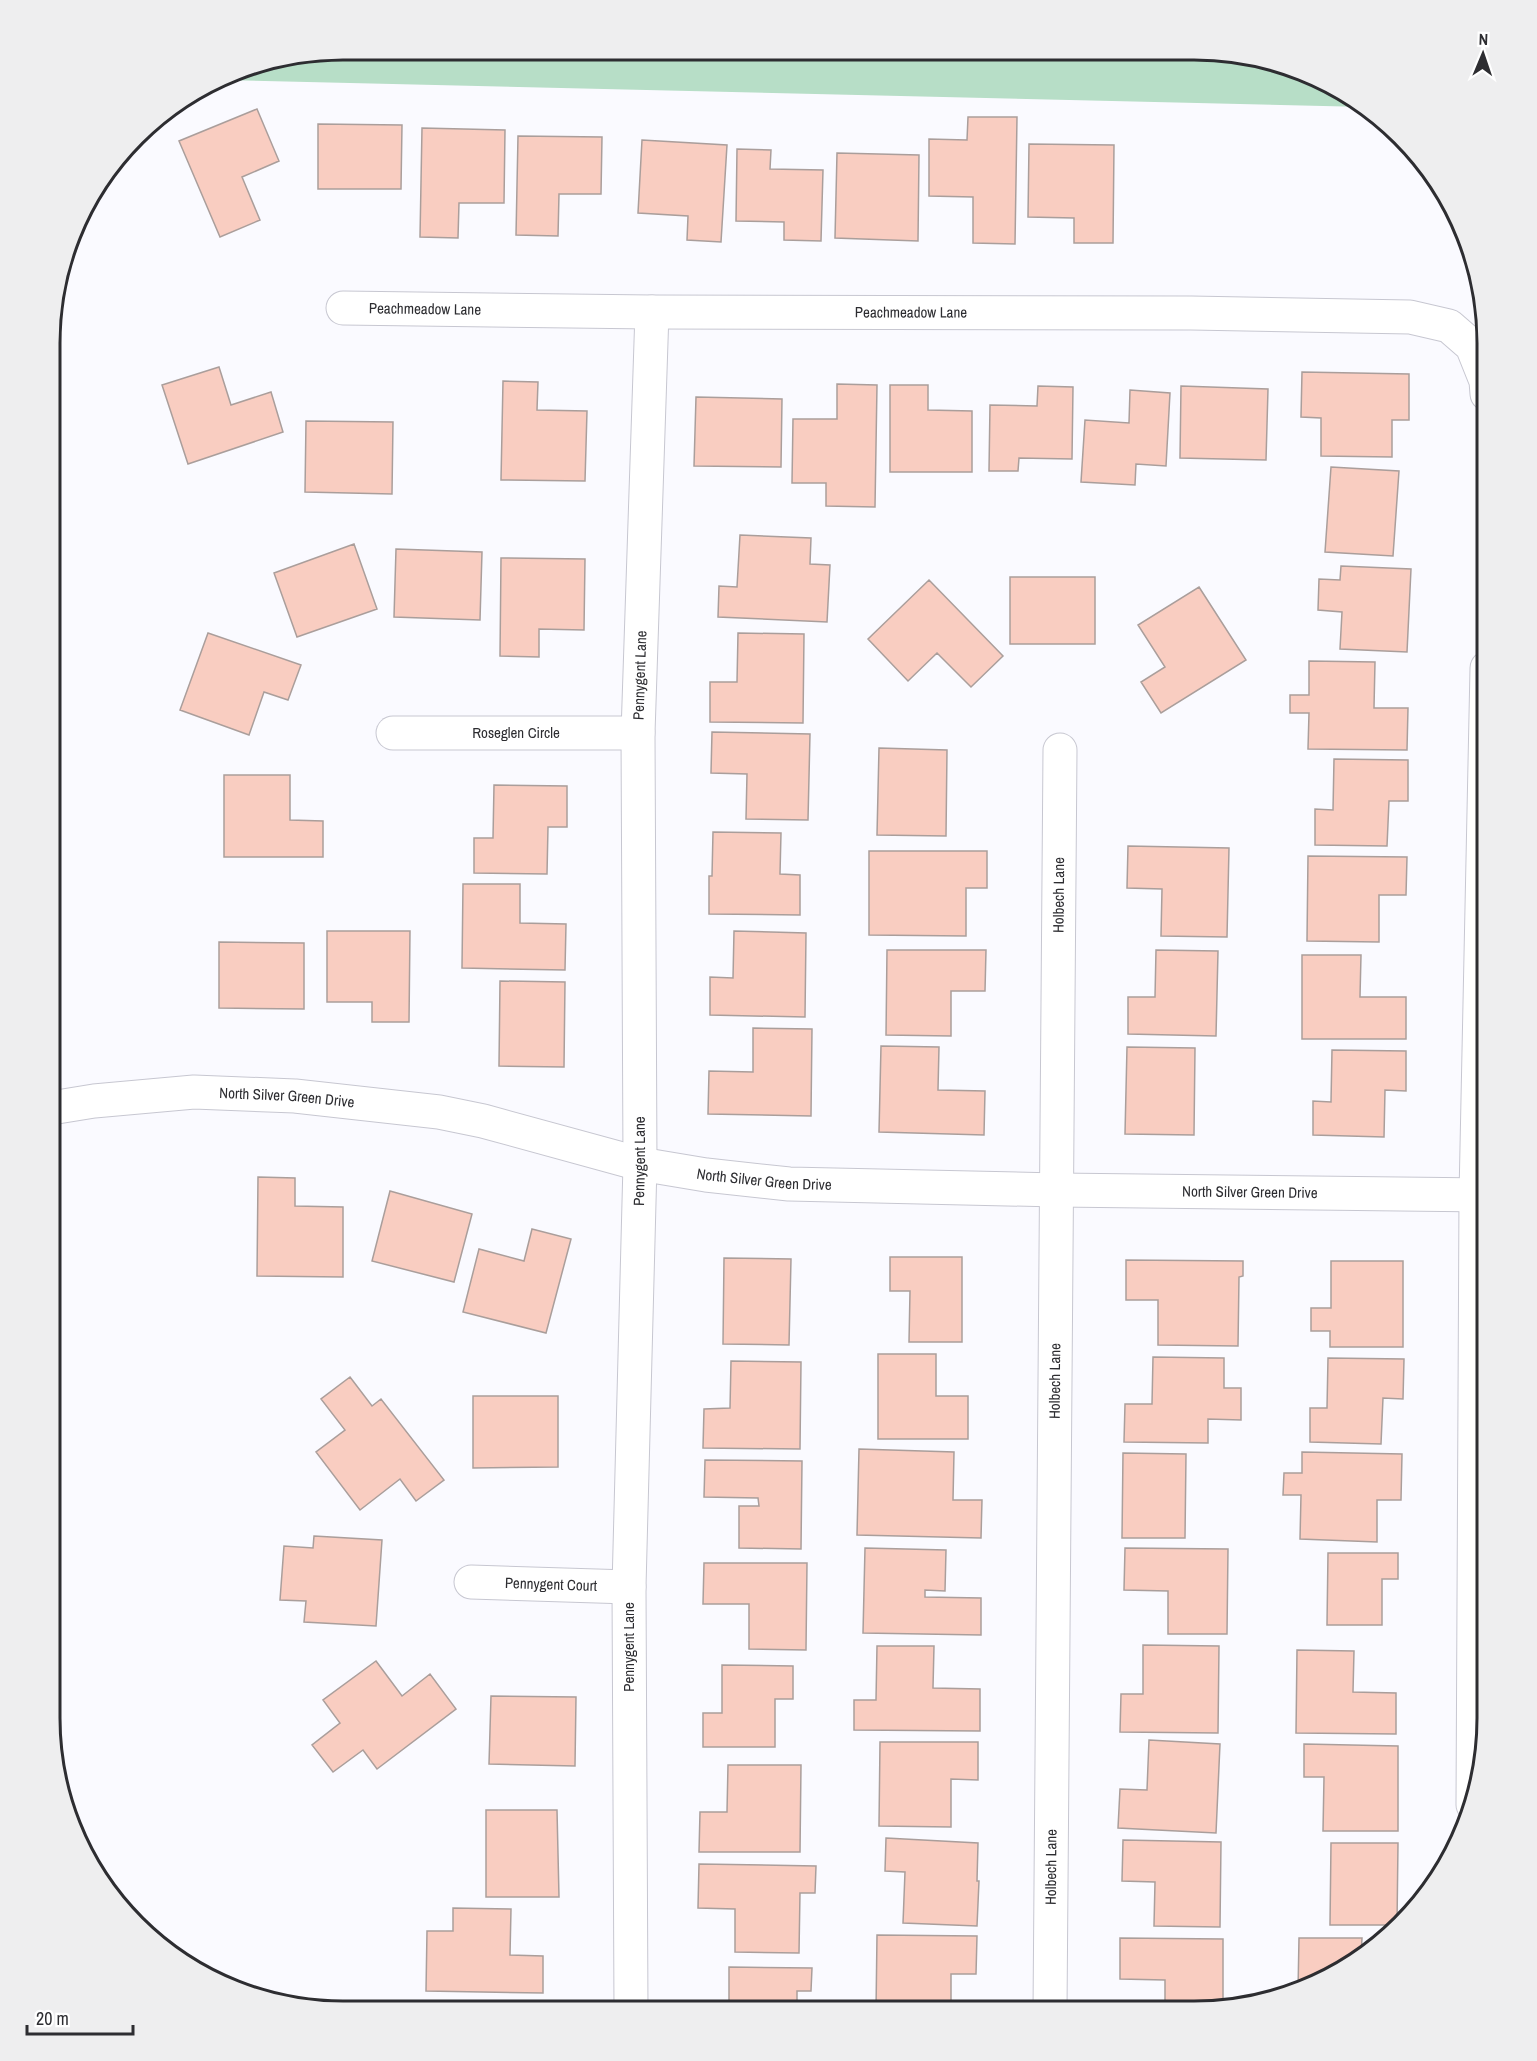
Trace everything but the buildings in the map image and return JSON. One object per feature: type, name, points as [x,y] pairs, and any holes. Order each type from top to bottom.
[{"type":"street","name":"Peachmeadow Lane","points":[[343,308],[652,312],[1191,312],[1410,317],[1449,326],[1472,346],[1477,358]]},
{"type":"street","name":"Pennygent Lane","points":[[631,2001],[629,1587],[640,1164],[638,733],[652,312]]},
{"type":"street","name":"Roseglen Circle","points":[[393,732],[638,733]]},
{"type":"street","name":"Holbech Lane","points":[[1050,2001],[1060,750]]},
{"type":"street","name":"North Silver Green Drive","points":[[60,1107],[94,1101],[194,1092],[295,1096],[439,1112],[472,1118],[640,1164],[706,1175],[789,1184],[1477,1195]]},
{"type":"street","points":[[1474,1764],[1477,1500]]},
{"type":"street","name":"Pennygent Court","points":[[471,1582],[629,1587]]},
{"type":"green space","points":[[343,60],[1194,60],[1231,62],[1285,75],[1319,89],[1349,107],[239,80],[288,65]]}]
